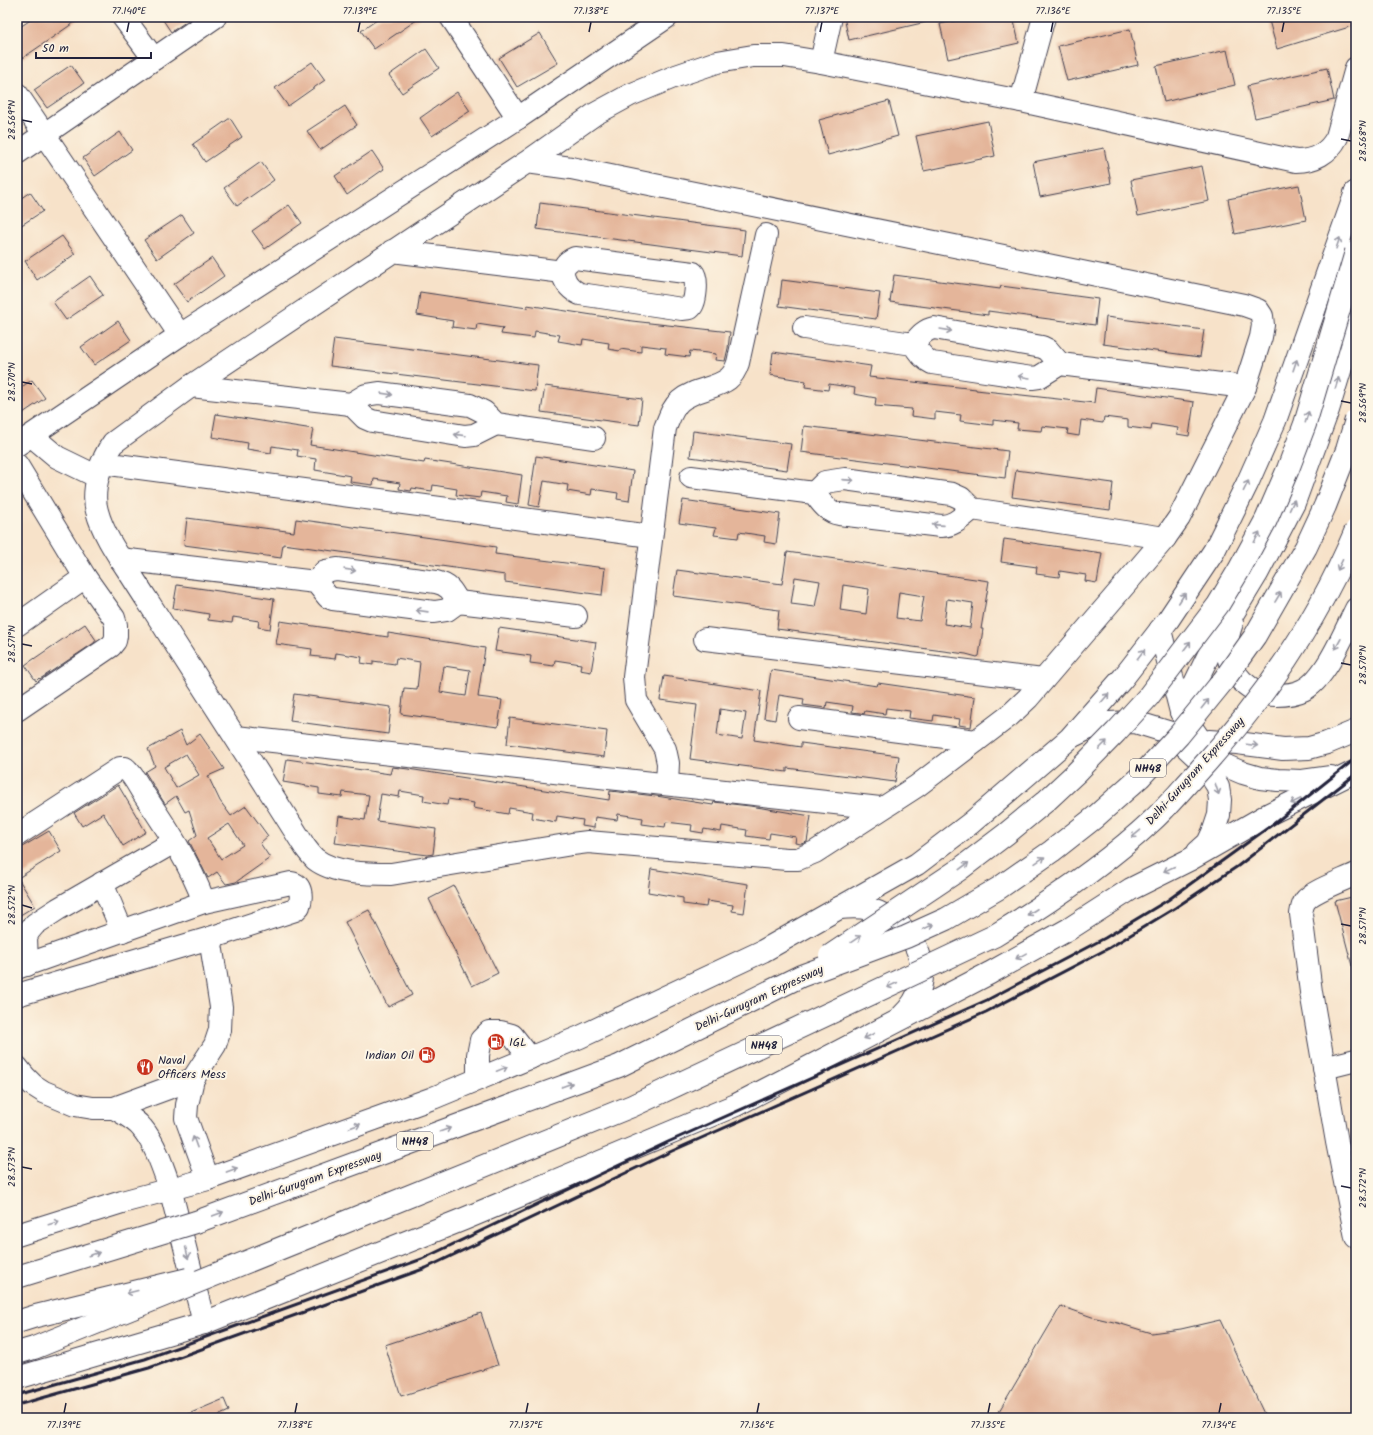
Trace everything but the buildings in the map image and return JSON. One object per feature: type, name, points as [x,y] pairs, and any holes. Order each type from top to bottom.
[{"type":"main road","points":[[123,17],[154,59]]},
{"type":"main road","points":[[17,153],[215,17]]},
{"type":"main road","points":[[451,17],[518,118]]},
{"type":"main road","points":[[651,536],[100,470],[57,457],[24,441],[180,335],[518,118],[667,17]]},
{"type":"main road","points":[[821,62],[831,17]]},
{"type":"main road","points":[[1021,101],[1044,17]]},
{"type":"main road","points":[[527,162],[579,170],[1252,307],[1258,310],[1262,316],[1263,324],[1261,337],[1245,387],[1179,518],[1165,538],[1018,709],[917,786],[880,808],[815,852],[798,859],[787,859],[588,842],[391,874],[366,874],[334,868],[316,859],[305,847],[120,559],[103,528],[96,510],[96,492],[100,470],[106,452],[113,443],[191,386],[527,162],[595,114],[630,95],[676,76],[717,62],[753,56],[784,56],[821,62],[1021,101],[1288,159],[1304,161],[1312,159],[1332,147],[1337,137],[1356,68]]},
{"type":"main road","points":[[17,94],[180,335]]},
{"type":"main road","points":[[17,1235],[122,1202],[208,1179],[433,1098],[580,1037],[763,950],[917,864],[971,823],[1070,738],[1123,678],[1168,620],[1214,551],[1254,470],[1275,421],[1356,193]]},
{"type":"main road","points":[[667,784],[668,763],[665,749],[636,700],[634,689],[634,677],[665,428],[672,411],[679,402],[690,394],[728,379],[733,374],[738,363],[766,235]]},
{"type":"main road","points":[[392,252],[563,272]]},
{"type":"main road","points":[[801,976],[960,869],[1006,834],[1076,773],[1148,697],[1218,605],[1266,520],[1305,424],[1356,252]]},
{"type":"main road","points":[[575,258],[691,272],[695,274],[696,279],[694,304],[690,308],[682,309],[580,294],[573,291],[568,286],[563,272],[569,261],[575,258]]},
{"type":"main road","points":[[1182,712],[1212,648],[1258,572],[1294,504],[1328,410],[1356,318]]},
{"type":"main road","points":[[804,328],[913,344],[926,361],[932,363],[1032,378],[1039,377],[1060,364],[1245,387]]},
{"type":"main road","points":[[913,344],[922,333],[934,328],[1042,347],[1048,350],[1060,364]]},
{"type":"main road","points":[[191,386],[351,404],[366,395],[379,393],[477,407],[496,424]]},
{"type":"main road","points":[[351,404],[364,418],[372,421],[465,436],[474,435],[496,424],[594,438]]},
{"type":"main road","name":"Delhi-Gurugram Expressway","points":[[17,1277],[196,1222],[619,1066],[801,976],[906,937],[946,919],[999,888],[1052,851],[1094,818],[1140,777],[1184,729],[1223,681],[1255,636],[1306,547],[1325,506],[1347,450],[1356,420]]},
{"type":"main road","points":[[17,465],[85,577],[114,618],[116,630],[115,641],[111,646],[17,710]]},
{"type":"main road","points":[[691,477],[814,493],[826,508],[833,513],[941,526],[946,526],[956,522],[972,509]]},
{"type":"main road","points":[[814,493],[825,482],[845,479],[952,494],[961,498],[972,509],[1165,538]]},
{"type":"main road","name":"Delhi-Gurugram Expressway","points":[[17,1352],[34,1348],[632,1106],[994,936],[1033,912],[1112,855],[1153,820],[1220,748],[1277,674],[1303,634],[1327,592],[1356,530]]},
{"type":"main road","points":[[120,559],[316,582],[328,597],[333,599],[434,612],[447,610],[458,602],[576,616]]},
{"type":"main road","points":[[316,582],[326,571],[337,569],[436,582],[444,584],[450,588],[458,602]]},
{"type":"main road","points":[[17,624],[85,577]]},
{"type":"main road","points":[[1236,608],[1229,632],[1227,646],[1228,658],[1233,671],[1241,681],[1254,690],[1270,695],[1286,695],[1303,690],[1314,682],[1323,671],[1356,609]]},
{"type":"main road","points":[[1160,630],[1182,712],[1209,753],[1224,765],[1260,778],[1302,781],[1332,777],[1356,770]]},
{"type":"main road","points":[[705,640],[1043,680]]},
{"type":"main road","points":[[799,718],[976,741]]},
{"type":"main road","points":[[1070,738],[1087,729],[1108,723],[1135,722],[1172,733],[1201,761],[1218,787],[1220,800],[1214,830],[1208,843],[1189,860]]},
{"type":"main road","points":[[1200,741],[1237,743],[1283,749],[1309,748],[1327,743],[1356,731]]},
{"type":"main road","points":[[236,738],[880,808]]},
{"type":"main road","points":[[17,835],[120,768],[127,769],[197,881],[204,902]]},
{"type":"main road","points":[[17,1378],[204,1323],[464,1219],[736,1105],[990,973],[1069,929],[1131,889],[1189,860],[1271,813],[1356,770]]},
{"type":"main road","points":[[17,995],[210,938],[295,910],[301,902],[299,887],[291,883],[204,902],[22,966],[26,937],[31,928],[58,909],[174,842]]},
{"type":"main road","points":[[300,891],[316,859]]},
{"type":"main road","points":[[1356,874],[1309,897],[1305,901],[1302,908],[1301,920],[1324,1068],[1356,1237]]},
{"type":"main road","points":[[102,883],[122,930]]},
{"type":"main road","points":[[838,908],[855,907],[869,909],[882,915],[896,923],[906,932],[916,949],[923,966],[922,984],[917,998],[910,1008],[895,1022]]},
{"type":"main road","points":[[208,1179],[186,1118],[187,1105],[193,1079],[215,1045],[222,1019],[210,938]]},
{"type":"main road","points":[[478,1079],[478,1055],[481,1040],[489,1032],[501,1032],[512,1035],[530,1058]]},
{"type":"main road","points":[[1324,1068],[1356,1060]]},
{"type":"main road","points":[[17,1067],[33,1085],[44,1092],[75,1105],[93,1108],[114,1108],[193,1079]]},
{"type":"main road","points":[[114,1108],[133,1119],[142,1129],[157,1154],[170,1188],[204,1323]]},
{"type":"main road","points":[[17,1322],[238,1266]]},
{"type":"railway","points":[[17,1395],[145,1359],[422,1259],[668,1142],[987,1000],[1105,938],[1168,900],[1276,822],[1356,758]]},
{"type":"railway","points":[[17,1405],[149,1368],[426,1268],[672,1151],[986,1012],[1109,948],[1175,908],[1238,866],[1356,774]]},
{"type":"place","name":"IGL","points":[[496,1042]]},
{"type":"place","name":"Indian Oil","points":[[427,1055]]},
{"type":"place","name":"Naval Officers Mess","points":[[145,1067]]}]
